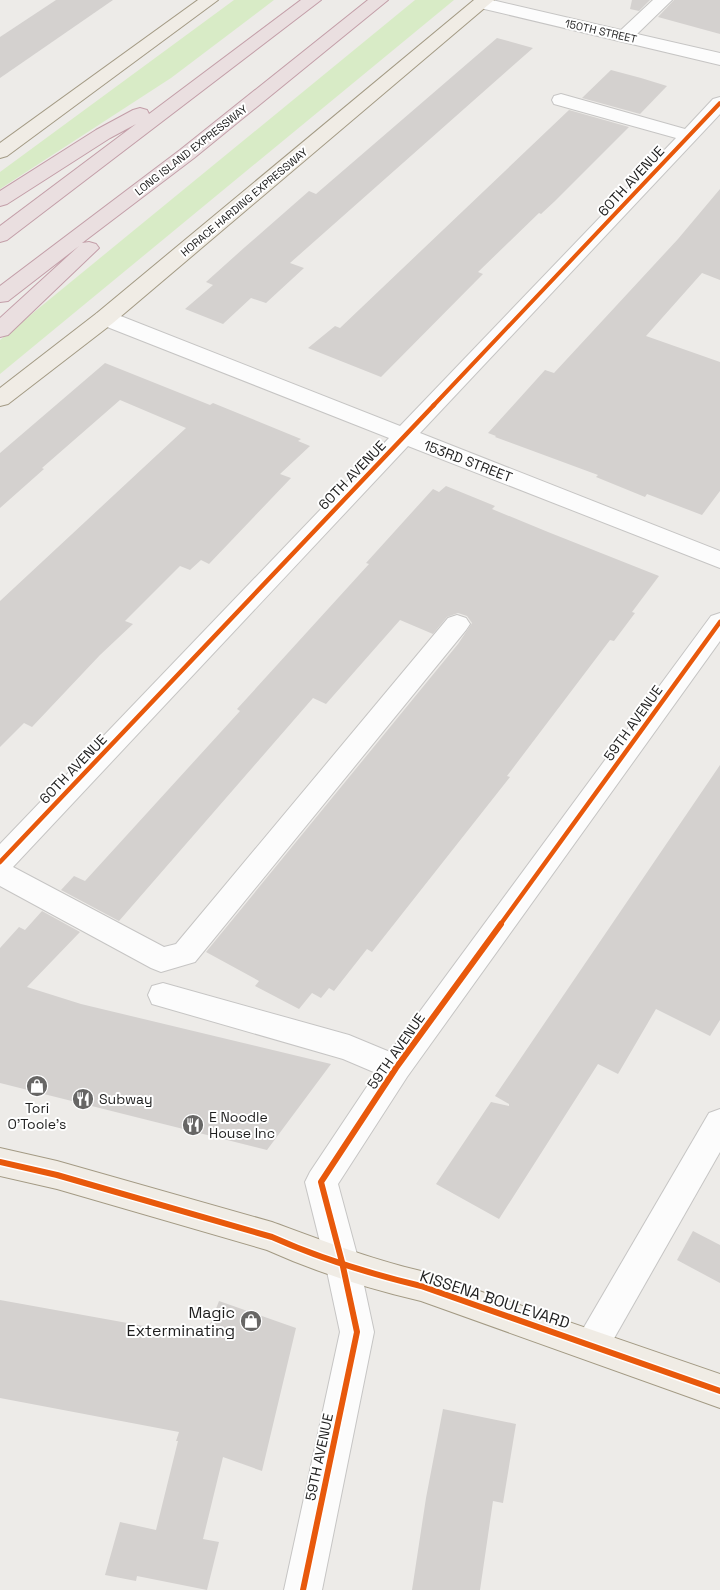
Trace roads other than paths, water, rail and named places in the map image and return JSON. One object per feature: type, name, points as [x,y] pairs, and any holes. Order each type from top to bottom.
[{"type":"highway","points":[[0,236],[312,0]]},
{"type":"highway","name":"LONG ISLAND EXPRESSWAY","points":[[0,296],[187,154],[379,0]]},
{"type":"highway","points":[[0,200],[102,134],[224,68]]},
{"type":"highway","points":[[0,330],[187,154]]},
{"type":"main road","points":[[0,152],[210,0]]},
{"type":"main road","name":"HORACE HARDING EXPRESSWAY","points":[[0,399],[105,318],[484,1]]},
{"type":"main road","name":"KISSENA BOULEVARD","points":[[0,1162],[57,1175],[272,1237],[295,1247],[395,1280],[421,1286],[720,1391]]},
{"type":"street","points":[[624,37],[663,0]]},
{"type":"street","name":"150TH STREET","points":[[484,1],[624,37],[720,59]]},
{"type":"street","points":[[561,100],[689,136]]},
{"type":"street","name":"60TH AVENUE","points":[[0,862],[720,104]]},
{"type":"street","name":"153RD STREET","points":[[105,318],[720,560]]},
{"type":"street","name":"59TH AVENUE","points":[[303,1590],[357,1332],[342,1262],[321,1182],[396,1068],[720,622]]},
{"type":"street","points":[[0,873],[161,960],[185,954],[457,624]]},
{"type":"street","points":[[162,995],[349,1048],[396,1068]]},
{"type":"street","points":[[592,1345],[720,1123]]},
{"type":"place","name":"Tori O'Toole's","points":[[37,1086]]},
{"type":"place","name":"Subway","points":[[83,1099]]},
{"type":"place","name":"E Noodle House Inc","points":[[193,1125]]},
{"type":"place","name":"Magic Exterminating","points":[[251,1321]]}]
